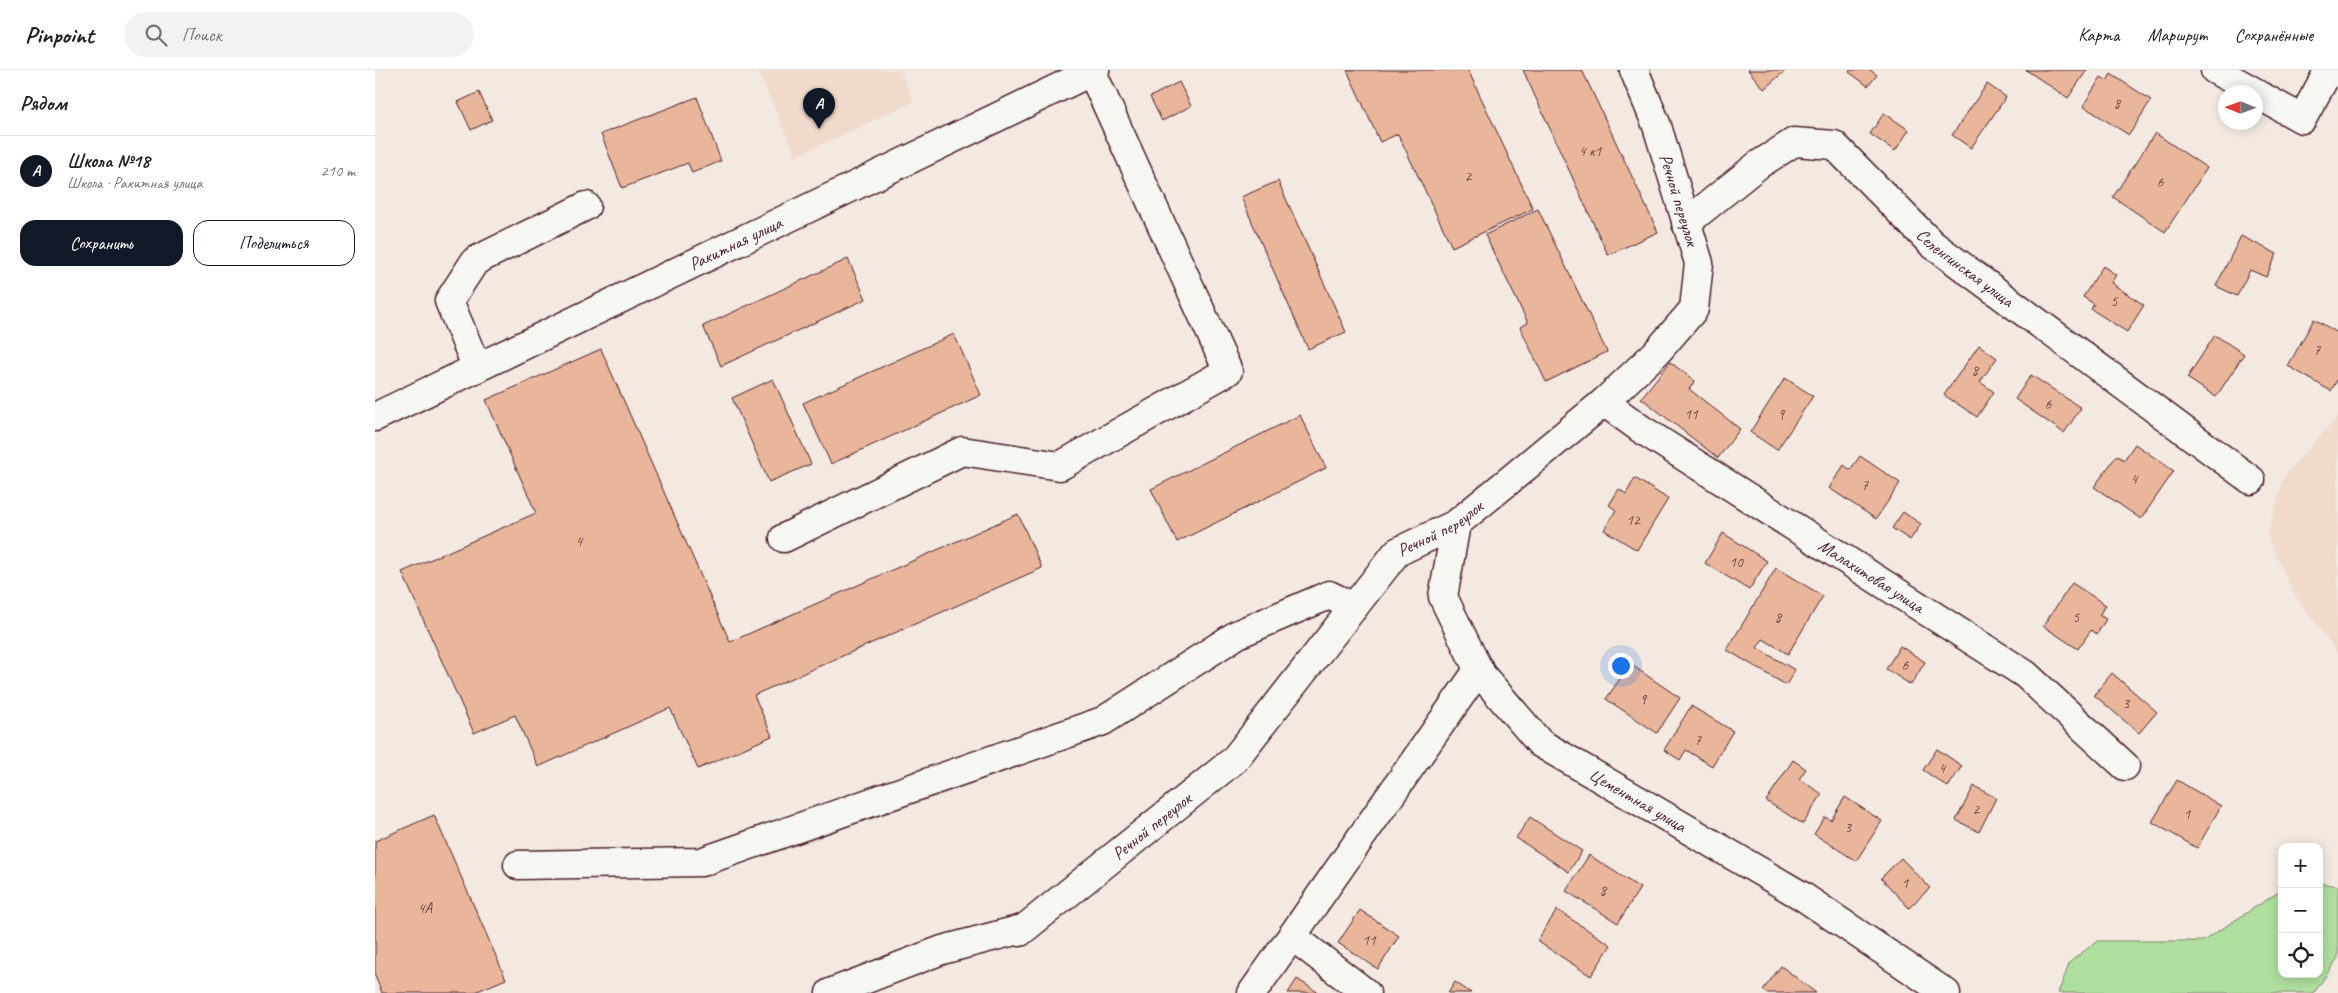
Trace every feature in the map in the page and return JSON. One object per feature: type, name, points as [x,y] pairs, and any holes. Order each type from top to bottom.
[{"type":"street","points":[[784,538],[962,452],[1060,466],[1227,371],[1093,70]]},
{"type":"street","name":"Ракитная улица","points":[[375,417],[1093,70]]},
{"type":"street","name":"Речной переулок","points":[[830,993],[942,950],[1021,930],[1234,760],[1397,552],[1456,524],[1604,402],[1656,353],[1694,309],[1699,263],[1657,126],[1633,70]]},
{"type":"street","points":[[2215,70],[2241,85]]},
{"type":"street","points":[[2263,98],[2302,120],[2329,70]]},
{"type":"street","name":"Селенгинская улица","points":[[1686,223],[1758,166],[1794,142],[1834,145],[1931,244],[2251,480]]},
{"type":"street","points":[[477,368],[449,301],[475,261],[585,206]]},
{"type":"street","name":"Малахитовая улица","points":[[1604,402],[1641,430],[2025,674],[2125,766]]},
{"type":"street","name":"Цементная улица","points":[[1456,524],[1443,598],[1479,669],[1540,743],[1802,896],[1946,993]]},
{"type":"street","points":[[518,865],[701,862],[1103,721],[1238,634],[1329,595],[1354,607]]},
{"type":"street","points":[[1252,993],[1479,669]]},
{"type":"street","points":[[1292,936],[1366,993]]},
{"type":"shaded area","points":[[757,70],[900,70],[914,102],[796,156]]},
{"type":"shaded area","points":[[2338,416],[2338,654],[2292,591],[2267,535],[2284,476]]},
{"type":"green space","points":[[2323,884],[2338,886],[2338,958],[2314,993],[2058,993],[2070,962],[2097,941],[2203,941],[2278,893],[2278,978],[2323,978]]},
{"type":"building","points":[[1347,70],[1468,70],[1533,209],[1452,247],[1398,134],[1380,142]]},
{"type":"building","points":[[1523,70],[1582,70],[1658,232],[1608,255]]},
{"type":"building","points":[[1748,70],[1786,70],[1764,89]]},
{"type":"building","points":[[1850,70],[1870,70],[1877,75],[1868,86],[1849,72]]},
{"type":"building","points":[[2026,70],[2087,70],[2068,98]]},
{"type":"building","points":[[2111,74],[2151,100],[2129,135],[2083,106],[2101,77],[2107,81]]},
{"type":"building","points":[[1179,82],[1191,106],[1162,121],[1150,97]]},
{"type":"building","points":[[1987,84],[2006,97],[1971,148],[1952,135]]},
{"type":"building","points":[[479,92],[492,120],[471,130],[458,102]]},
{"type":"building","points":[[697,97],[721,161],[692,173],[688,163],[622,188],[601,134]]},
{"type":"building","points":[[1884,113],[1909,130],[1895,151],[1870,134]]},
{"type":"building","points":[[2155,133],[2207,168],[2165,232],[2113,197]]},
{"type":"building","points":[[1278,181],[1346,332],[1308,349],[1241,197]]},
{"type":"building","points":[[1538,209],[1607,352],[1546,382],[1520,327],[1528,323],[1485,235]]},
{"type":"building","points":[[2241,236],[2277,254],[2266,277],[2250,270],[2237,296],[2216,286]]},
{"type":"building","points":[[848,259],[866,299],[721,366],[703,326]]},
{"type":"building","points":[[2103,266],[2116,275],[2111,283],[2144,305],[2127,332],[2091,309],[2094,304],[2083,297]]},
{"type":"building","points":[[2314,319],[2338,333],[2338,378],[2331,391],[2288,366]]},
{"type":"building","points":[[954,334],[981,395],[831,464],[803,403]]},
{"type":"building","points":[[2215,335],[2244,354],[2216,397],[2187,378]]},
{"type":"building","points":[[1979,345],[1997,358],[1980,382],[1994,392],[1977,417],[1944,395]]},
{"type":"building","points":[[601,349],[730,642],[1018,514],[1042,568],[754,695],[772,736],[698,769],[670,708],[538,767],[515,715],[474,733],[402,572],[536,513],[486,400]]},
{"type":"building","points":[[1670,362],[1695,381],[1689,389],[1740,429],[1718,458],[1641,398]]},
{"type":"building","points":[[2031,375],[2081,408],[2064,433],[2015,399]]},
{"type":"building","points":[[1785,378],[1813,396],[1777,450],[1750,432]]},
{"type":"building","points":[[773,379],[811,464],[769,482],[732,398]]},
{"type":"building","points":[[1300,415],[1326,468],[1177,542],[1151,489]]},
{"type":"building","points":[[2135,444],[2174,471],[2141,519],[2094,487],[2117,455],[2124,460]]},
{"type":"building","points":[[1860,456],[1900,483],[1876,519],[1829,488],[1844,465],[1850,470]]},
{"type":"building","points":[[1635,478],[1668,499],[1637,550],[1604,530],[1616,510],[1609,505],[1619,489],[1626,494]]},
{"type":"building","points":[[1903,512],[1921,524],[1910,540],[1892,528]]},
{"type":"building","points":[[1723,533],[1767,561],[1749,590],[1705,563]]},
{"type":"building","points":[[1776,568],[1823,596],[1788,654],[1763,639],[1757,648],[1795,670],[1786,685],[1727,650]]},
{"type":"building","points":[[2072,583],[2106,605],[2099,615],[2106,619],[2097,634],[2091,630],[2078,649],[2043,626]]},
{"type":"building","points":[[1900,646],[1925,662],[1911,685],[1886,669]]},
{"type":"building","points":[[1630,664],[1680,698],[1657,733],[1606,699]]},
{"type":"building","points":[[2112,673],[2157,712],[2139,733],[2094,695]]},
{"type":"building","points":[[1691,706],[1733,731],[1712,766],[1686,750],[1680,760],[1664,750]]},
{"type":"building","points":[[1937,749],[1962,766],[1948,787],[1923,770]]},
{"type":"building","points":[[1793,760],[1806,769],[1799,779],[1822,794],[1803,824],[1766,801]]},
{"type":"building","points":[[2177,780],[2221,806],[2197,848],[2152,822]]},
{"type":"building","points":[[1974,786],[1996,798],[1979,832],[1956,820]]},
{"type":"building","points":[[1845,797],[1882,821],[1856,861],[1814,834],[1825,817],[1831,820]]},
{"type":"building","points":[[434,815],[506,979],[473,993],[382,993],[375,976],[375,841]]},
{"type":"building","points":[[1530,817],[1582,851],[1569,872],[1516,838]]},
{"type":"building","points":[[1589,855],[1640,888],[1618,923],[1566,891]]},
{"type":"building","points":[[1901,858],[1930,888],[1909,908],[1881,878]]},
{"type":"building","points":[[1360,910],[1399,936],[1378,969],[1338,943]]},
{"type":"building","points":[[1557,910],[1611,945],[1591,976],[1537,941]]},
{"type":"building","points":[[1781,966],[1816,993],[1767,993],[1763,990]]},
{"type":"building","points":[[1297,979],[1319,993],[1288,993]]},
{"type":"building","points":[[1455,982],[1471,993],[1448,993]]},
{"type":"place","name":"Школа №18","points":[[819,129]]}]
